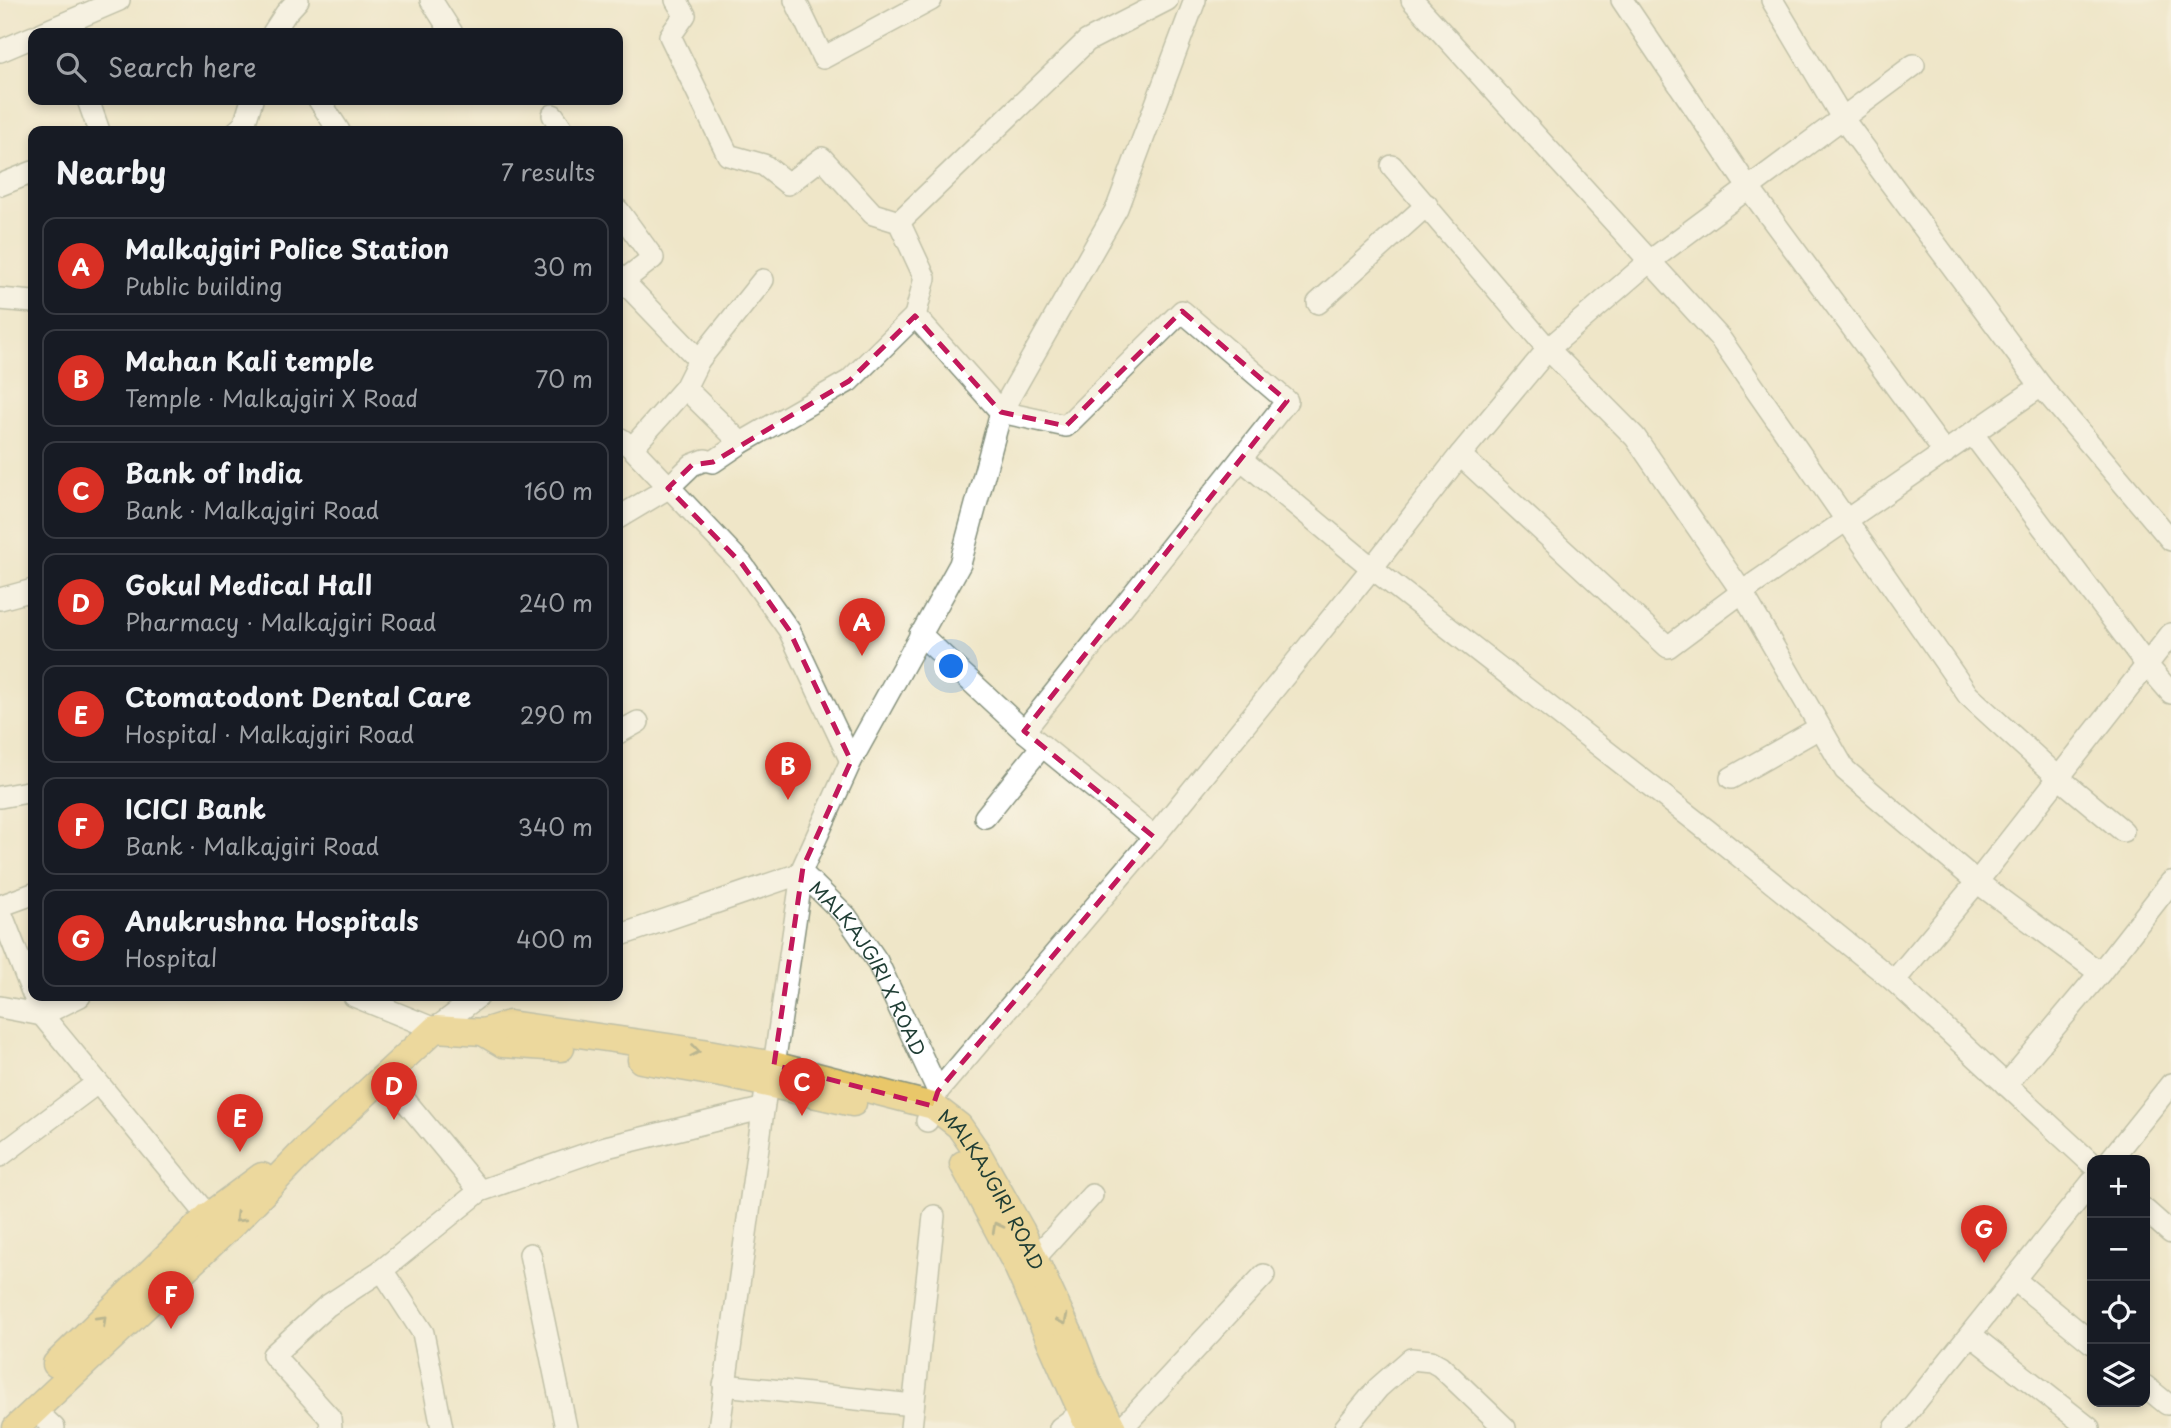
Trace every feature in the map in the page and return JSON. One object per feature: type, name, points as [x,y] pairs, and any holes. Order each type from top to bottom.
[{"type":"main road","name":"MALKAJGIRI ROAD","points":[[435,1029],[483,1032],[503,1044],[578,1049],[727,1075],[768,1087],[914,1116],[933,1106]]},
{"type":"main road","points":[[25,1419],[435,1029]]},
{"type":"main road","name":"MALKAJGIRI ROAD","points":[[933,1106],[959,1126],[977,1152],[1021,1230],[1112,1428]]},
{"type":"main road","name":"MALKAJGIRI ROAD","points":[[933,1106],[1017,1266],[1085,1420]]},
{"type":"main road","points":[[0,1419],[208,1216],[254,1181],[303,1152]]},
{"type":"street","points":[[61,28],[119,0]]},
{"type":"street","points":[[276,28],[298,0]]},
{"type":"street","points":[[431,0],[449,28]]},
{"type":"street","points":[[623,513],[668,488],[691,465],[705,460],[713,462],[849,381],[915,316],[925,278],[899,222],[873,214],[822,158],[788,184],[764,165],[728,155],[670,36],[685,15],[676,0]]},
{"type":"street","points":[[795,0],[823,58],[931,0]]},
{"type":"street","points":[[899,222],[1087,41],[1167,0]]},
{"type":"street","points":[[719,1428],[803,867],[850,761],[960,564],[1001,412],[1117,208],[1195,0]]},
{"type":"street","points":[[1412,0],[1719,337],[1968,695],[2058,777],[2123,831]]},
{"type":"street","points":[[1622,0],[1748,187],[1945,453]]},
{"type":"street","points":[[1772,0],[1843,119],[2041,386],[2171,540]]},
{"type":"street","points":[[0,51],[28,39]]},
{"type":"street","points":[[933,1106],[1548,349],[1650,261],[1914,65]]},
{"type":"street","points":[[90,105],[98,126]]},
{"type":"street","points":[[243,126],[250,105]]},
{"type":"street","points":[[322,105],[336,126]]},
{"type":"street","points":[[1392,166],[1548,349],[1634,438],[1742,592],[1845,770],[1977,882],[2100,973]]},
{"type":"street","points":[[0,185],[28,174]]},
{"type":"street","points":[[1318,303],[1427,205]]},
{"type":"street","points":[[623,217],[653,258],[623,281],[699,360]]},
{"type":"street","points":[[763,280],[699,360],[685,388],[625,445],[742,564],[789,631],[850,761]]},
{"type":"street","points":[[0,299],[28,302]]},
{"type":"street","points":[[915,316],[1001,412],[1066,426],[1182,311],[1287,401],[1024,731]]},
{"type":"street","points":[[1460,455],[1668,647],[1742,592],[2041,386]]},
{"type":"street","points":[[685,388],[741,443]]},
{"type":"street","points":[[1972,433],[2146,664],[2171,693]]},
{"type":"street","points":[[1241,459],[1372,568],[1707,830],[1894,981],[2087,1159]]},
{"type":"street","points":[[0,599],[28,591]]},
{"type":"street","points":[[920,634],[1024,731],[1154,837]]},
{"type":"street","points":[[1894,981],[1977,882],[2171,634]]},
{"type":"street","points":[[623,730],[638,722]]},
{"type":"street","points":[[1731,778],[1819,728]]},
{"type":"street","points":[[985,817],[1042,746]]},
{"type":"street","points":[[0,797],[28,792]]},
{"type":"street","name":"MALKAJGIRI X ROAD","points":[[623,927],[802,873],[846,916],[877,961],[933,1106]]},
{"type":"street","points":[[2006,1085],[2100,973],[2171,882]]},
{"type":"street","points":[[28,896],[0,908],[28,981]]},
{"type":"street","points":[[366,1001],[435,1029],[472,1001]]},
{"type":"street","points":[[0,1007],[36,1002],[97,1083],[208,1216]]},
{"type":"street","points":[[384,1075],[480,1191]]},
{"type":"street","points":[[0,1156],[97,1083]]},
{"type":"street","points":[[2114,1155],[2171,1084]]},
{"type":"street","points":[[331,1428],[330,1418],[273,1355],[327,1306],[382,1270],[480,1191],[768,1087]]},
{"type":"street","points":[[1895,1428],[2087,1188]]},
{"type":"street","points":[[1034,1259],[1092,1195]]},
{"type":"street","points":[[2150,1214],[2171,1233]]},
{"type":"street","points":[[911,1428],[934,1216]]},
{"type":"street","points":[[530,1254],[566,1428]]},
{"type":"street","points":[[382,1270],[423,1333],[442,1428]]},
{"type":"street","points":[[1122,1428],[1264,1276]]},
{"type":"street","points":[[2015,1280],[2087,1339]]},
{"type":"street","points":[[1971,1335],[2089,1428]]},
{"type":"street","points":[[1345,1428],[1378,1388],[1411,1359],[1431,1361],[1440,1366],[1505,1428]]},
{"type":"street","points":[[724,1385],[913,1405]]},
{"type":"street","points":[[2150,1389],[2167,1404]]},
{"type":"street","points":[[25,1419],[54,1428]]},
{"type":"street","points":[[1060,1428],[1085,1420]]},
{"type":"highlighted area","points":[[1182,311],[1287,401],[1024,731],[1154,837],[938,1091],[933,1106],[774,1065],[803,867],[851,761],[789,630],[742,564],[668,488],[692,465],[713,462],[849,381],[915,316],[1001,412],[1066,426]]},
{"type":"place","name":"Malkajgiri Police Station","points":[[862,656]]},
{"type":"place","name":"Mahan Kali temple","points":[[788,800]]},
{"type":"place","name":"Bank of India","points":[[802,1116]]},
{"type":"place","name":"Gokul Medical Hall","points":[[394,1120]]},
{"type":"place","name":"Ctomatodont Dental Care","points":[[240,1152]]},
{"type":"place","name":"Anukrushna Hospitals","points":[[1984,1263]]},
{"type":"place","name":"ICICI Bank","points":[[171,1329]]}]
